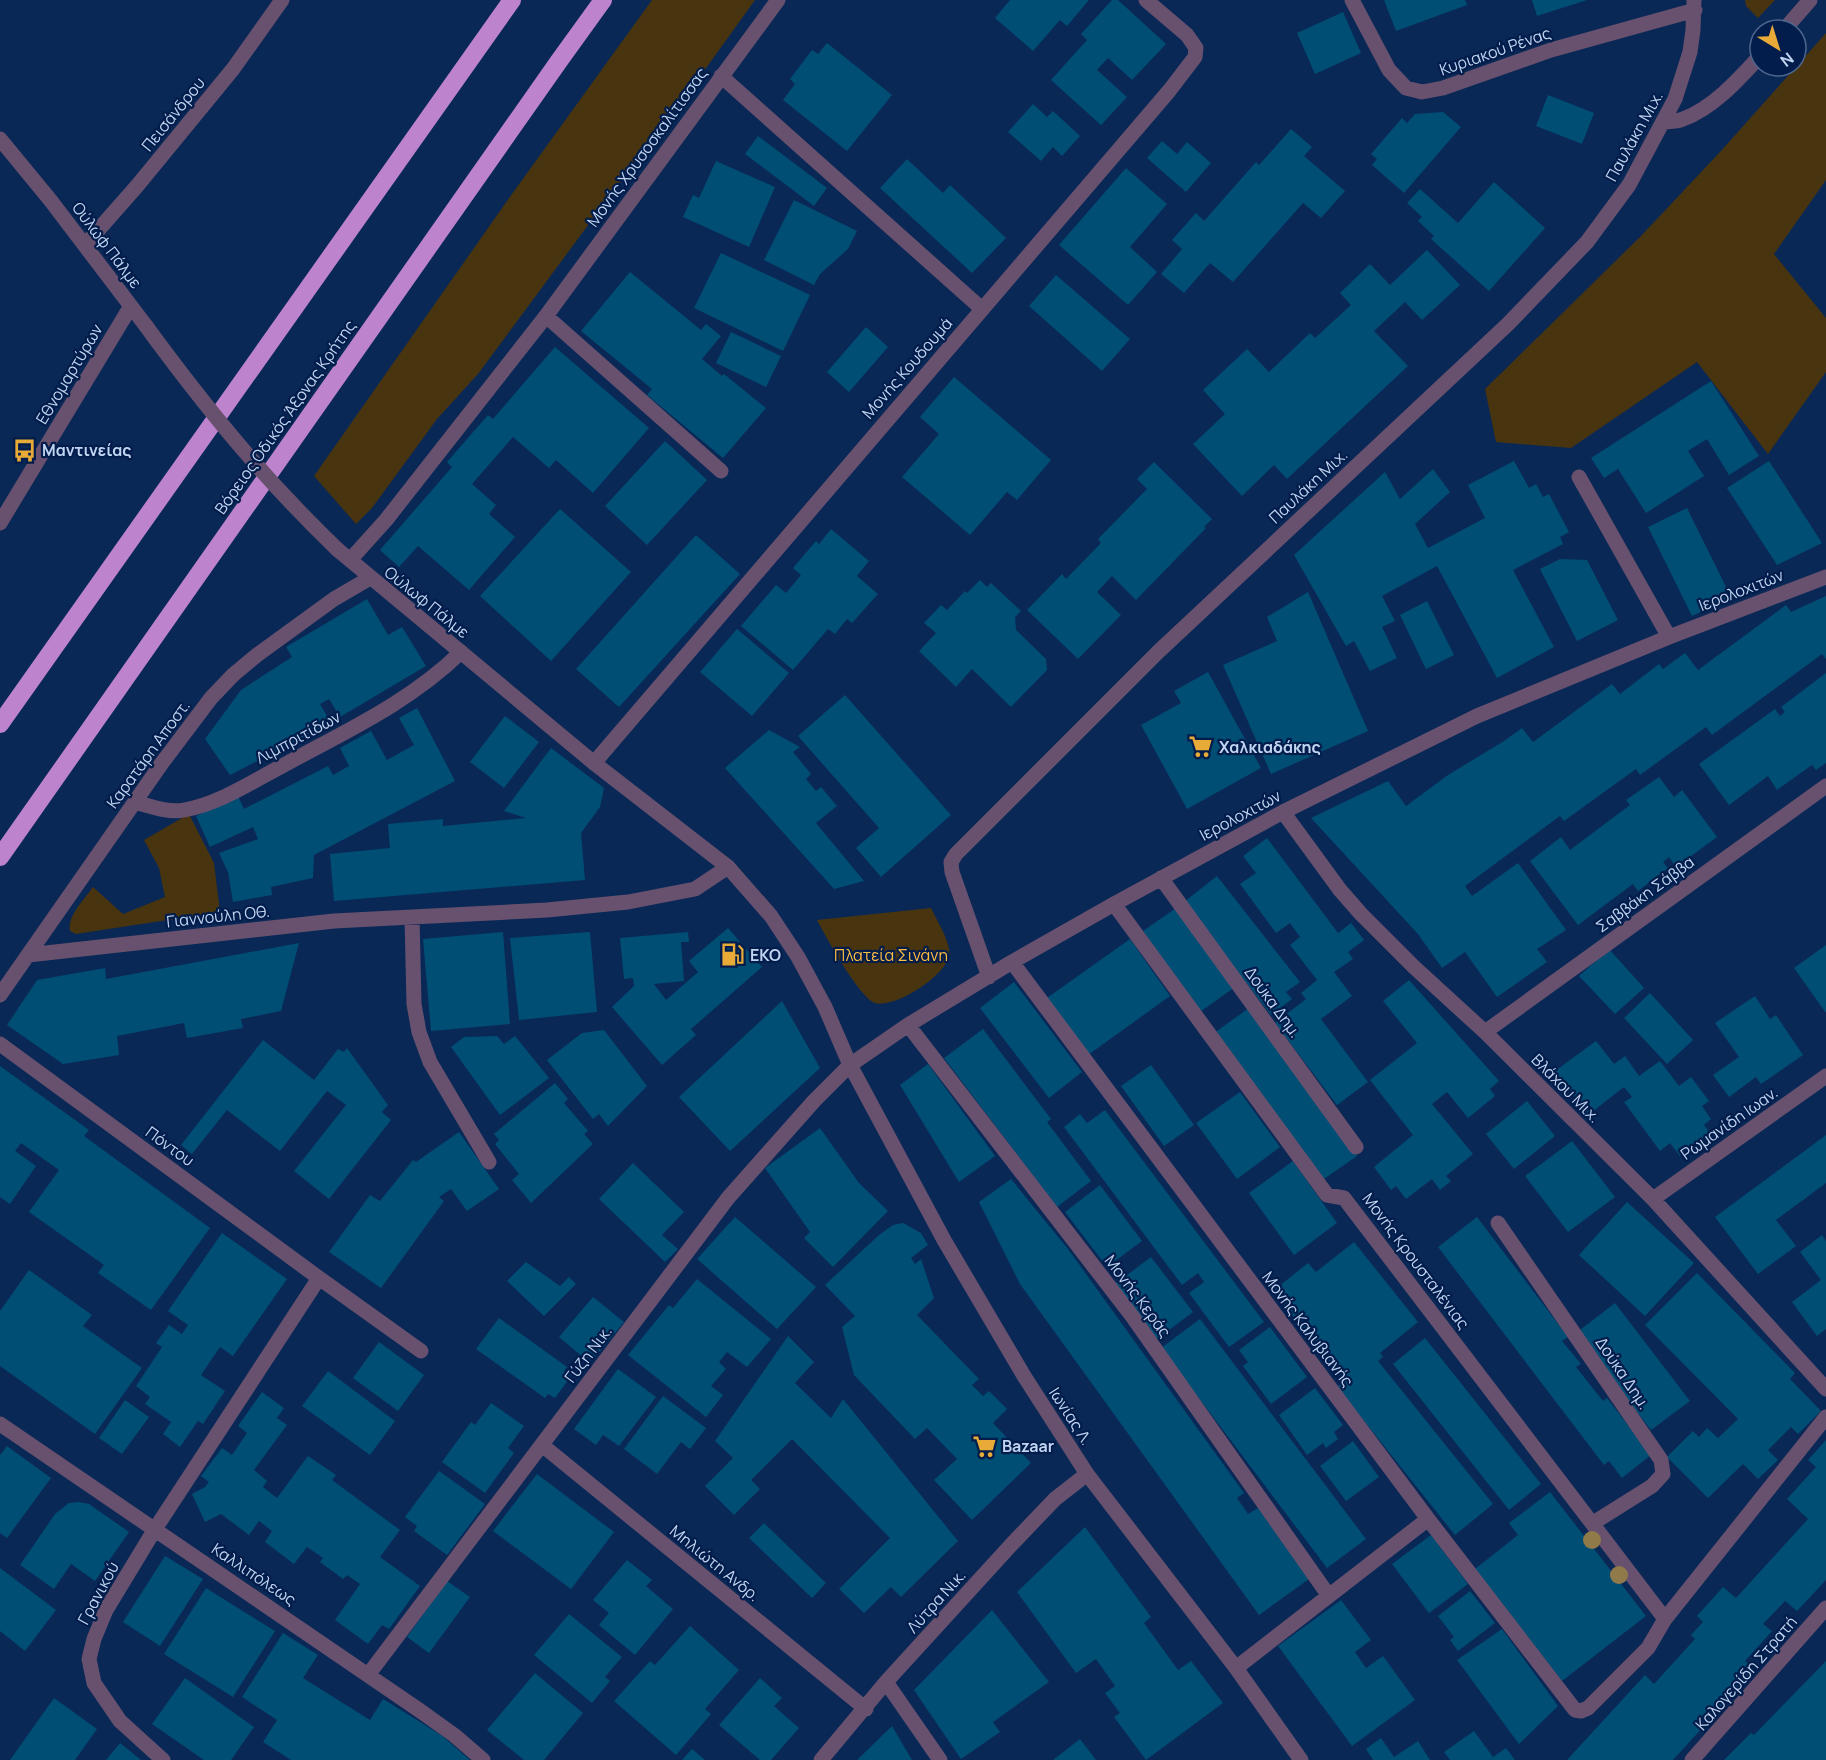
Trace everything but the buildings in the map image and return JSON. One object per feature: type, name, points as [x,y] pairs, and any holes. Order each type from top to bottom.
[{"type":"highway","points":[[0,724],[512,0]]},
{"type":"highway","name":"Βόρειος Οδικός Άξονας Κρήτης","points":[[0,857],[603,0]]},
{"type":"street","name":"Πεισάνδρου","points":[[85,245],[138,186],[226,78],[267,24],[282,0]]},
{"type":"street","name":"Μονής Χρυσοσκαλίτισσας","points":[[350,560],[393,510],[546,316],[777,0]]},
{"type":"street","name":"Μονής Κουδουμά","points":[[594,763],[1195,57],[1196,48],[1187,35],[1146,0]]},
{"type":"street","name":"Κυριακού Ρένας","points":[[1352,0],[1389,70],[1406,88],[1422,92],[1443,88],[1551,50],[1694,5]]},
{"type":"street","points":[[1794,18],[1810,0]]},
{"type":"street","name":"Παυλάκη Μιχ.","points":[[989,977],[952,872],[951,862],[956,854],[1158,652],[1508,324],[1587,242],[1640,166],[1675,99],[1690,52],[1694,5]]},
{"type":"street","points":[[1664,122],[1679,121],[1694,114],[1727,89],[1748,68]]},
{"type":"street","points":[[721,76],[982,309]]},
{"type":"street","name":"Ούλωφ Πάλμε","points":[[2,143],[85,245],[191,388],[279,492],[370,578],[594,763],[728,867],[771,916],[798,957],[825,1007],[850,1065]]},
{"type":"street","name":"Εθνομαρτύρων","points":[[0,523],[131,306]]},
{"type":"street","points":[[546,316],[721,471]]},
{"type":"street","points":[[1579,477],[1669,637]]},
{"type":"street","name":"Ιερολοχιτών","points":[[850,1065],[908,1025],[1012,962],[1283,812],[1477,716],[1669,637],[1826,577]]},
{"type":"street","name":"Καρατάρη Αποστ.","points":[[0,995],[211,698],[233,675],[293,628],[370,578]]},
{"type":"street","name":"Λιμπριτίδων","points":[[135,802],[160,809],[182,811],[213,801],[382,712],[432,679],[461,652]]},
{"type":"street","name":"Σαββάκη Σάββα","points":[[1485,1032],[1826,786]]},
{"type":"street","name":"Βλάχου Μιχ.","points":[[1283,812],[1340,890],[1361,914],[1414,967],[1485,1032],[1653,1199],[1826,1389]]},
{"type":"street","name":"Γιαννούλη Οθ.","points":[[28,955],[334,921],[547,910],[628,902],[695,889],[728,867]]},
{"type":"street","name":"Δούκα Δημ.","points":[[1161,878],[1356,1147]]},
{"type":"street","name":"Μονής Κρουσταλένιας","points":[[1114,904],[1327,1195],[1344,1198],[1665,1619]]},
{"type":"street","points":[[412,917],[414,1004],[419,1032],[430,1062],[489,1162]]},
{"type":"street","name":"Μονής Καλυβιανής","points":[[1012,962],[1428,1519],[1575,1710],[1581,1711],[1588,1708],[1647,1648],[1665,1619]]},
{"type":"street","name":"Μονής Κεράς","points":[[908,1025],[1132,1316],[1329,1596]]},
{"type":"street","name":"Πόντου","points":[[0,1044],[421,1351]]},
{"type":"street","name":"Γύζη Νικ.","points":[[368,1675],[728,1198],[814,1101],[850,1065]]},
{"type":"street","name":"Ιωνίας Λ.","points":[[850,1065],[944,1240],[1024,1376],[1087,1474],[1236,1668],[1301,1760]]},
{"type":"street","name":"Ρωμανίδη Ιωαν.","points":[[1653,1199],[1826,1077]]},
{"type":"street","name":"Δούκα Δημ.","points":[[1498,1223],[1661,1460],[1663,1474],[1652,1485],[1593,1523]]},
{"type":"street","points":[[155,1529],[319,1278]]},
{"type":"street","points":[[1665,1619],[1826,1417]]},
{"type":"street","name":"Καλλιπόλεως","points":[[0,1424],[368,1675],[454,1735],[483,1760]]},
{"type":"street","name":"Μηλιώτη Ανδρ.","points":[[542,1445],[866,1709]]},
{"type":"street","name":"Λύτρα Νικ.","points":[[821,1760],[866,1709],[886,1682],[1055,1499],[1087,1474]]},
{"type":"street","points":[[1236,1668],[1428,1519]]},
{"type":"street","name":"Γρανικού","points":[[155,1529],[106,1610],[94,1639],[89,1659],[94,1683],[108,1706],[163,1760]]},
{"type":"street","name":"Καλογερίδη Στρατή","points":[[1692,1760],[1826,1608]]},
{"type":"street","points":[[886,1682],[940,1760]]},
{"type":"green space","points":[[652,0],[755,0],[478,374],[437,419],[372,508],[356,524],[314,476],[507,201]]},
{"type":"green space","points":[[1745,0],[1775,0],[1758,18],[1746,6]]},
{"type":"green space","points":[[1826,33],[1826,180],[1774,254],[1826,318],[1826,372],[1768,454],[1697,362],[1571,448],[1496,442],[1485,389],[1640,237],[1786,78],[1808,78],[1808,53]]},
{"type":"green space","points":[[189,814],[214,863],[220,912],[76,934],[70,931],[74,914],[93,887],[123,914],[165,897],[159,868],[144,840]]},
{"type":"green space","name":"Πλατεία Σινάνη","points":[[931,908],[948,945],[949,956],[946,964],[930,981],[918,989],[895,1001],[884,1003],[875,1003],[860,990],[843,966],[817,920]]},
{"type":"place","name":"Μαντινείας","points":[[24,450]]},
{"type":"place","name":"Χαλκιαδάκης","points":[[1201,747]]},
{"type":"place","name":"EKO","points":[[732,955]]},
{"type":"place","name":"Bazaar","points":[[984,1446]]}]
